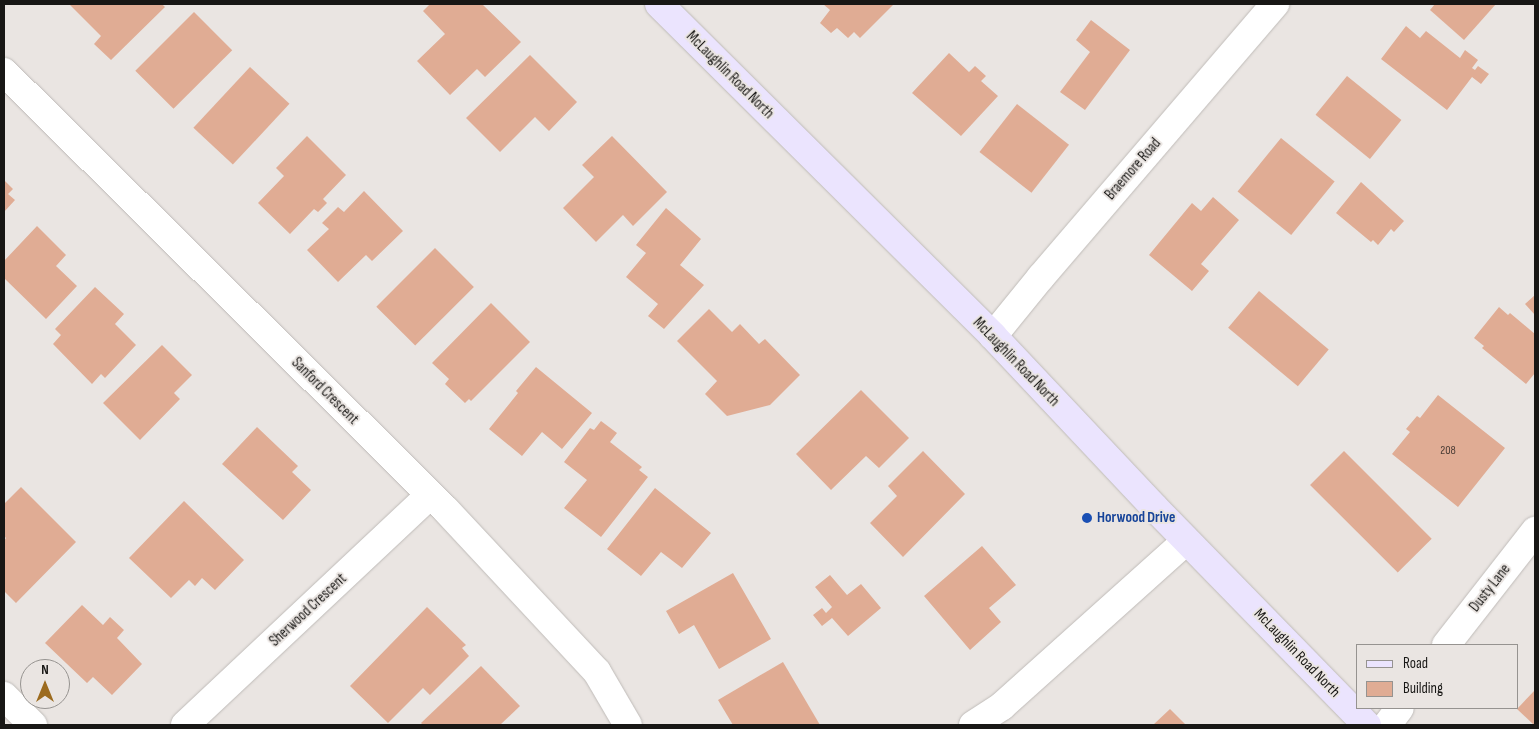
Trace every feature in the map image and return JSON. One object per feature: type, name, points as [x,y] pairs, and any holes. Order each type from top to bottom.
[{"type":"main road","name":"McLaughlin Road North","points":[[659,4],[993,336],[1186,541],[1367,725]]},
{"type":"street","name":"Braemore Road","points":[[993,336],[1275,4]]},
{"type":"street","name":"Sanford Crescent","points":[[4,72],[430,495],[597,672],[628,725]]},
{"type":"street","name":"Sherwood Crescent","points":[[185,725],[430,495]]},
{"type":"street","name":"Dusty Lane","points":[[1447,644],[1535,531]]},
{"type":"street","points":[[973,725],[1002,706],[1186,541]]},
{"type":"street","points":[[4,696],[33,725]]},
{"type":"street","points":[[1387,725],[1399,709]]},
{"type":"building","points":[[69,4],[162,4],[165,7],[111,60],[94,44],[101,36]]},
{"type":"building","points":[[430,4],[482,4],[521,42],[485,77],[477,69],[450,95],[417,61],[445,34],[423,11]]},
{"type":"building","points":[[823,4],[894,4],[860,38],[854,32],[848,38],[837,28],[831,33],[820,23],[830,10]]},
{"type":"building","points":[[1435,4],[1496,4],[1464,40],[1430,10]]},
{"type":"building","points":[[194,12],[232,50],[173,109],[135,71]]},
{"type":"building","points":[[1091,20],[1130,50],[1085,110],[1060,92],[1090,52],[1076,40]]},
{"type":"building","points":[[1406,26],[1420,38],[1426,31],[1460,58],[1465,50],[1478,60],[1472,68],[1475,70],[1478,66],[1489,74],[1481,84],[1472,77],[1447,110],[1381,59]]},
{"type":"building","points":[[949,53],[969,72],[975,66],[986,76],[981,81],[998,96],[961,136],[912,93]]},
{"type":"building","points":[[530,55],[577,102],[549,131],[535,117],[500,152],[466,118]]},
{"type":"building","points":[[250,67],[289,104],[233,165],[193,128]]},
{"type":"building","points":[[1347,76],[1401,120],[1370,159],[1316,115]]},
{"type":"building","points":[[1017,104],[1069,145],[1031,193],[979,152]]},
{"type":"building","points":[[307,136],[346,175],[323,199],[327,203],[318,212],[314,209],[290,234],[258,203],[284,176],[276,168]]},
{"type":"building","points":[[612,136],[667,192],[633,226],[623,215],[596,242],[563,208],[594,177],[582,165]]},
{"type":"building","points":[[1281,138],[1335,181],[1291,235],[1238,192]]},
{"type":"building","points":[[4,180],[13,189],[8,194],[15,200],[4,212]]},
{"type":"building","points":[[1361,182],[1404,221],[1394,232],[1391,229],[1378,245],[1373,240],[1371,242],[1336,213]]},
{"type":"building","points":[[364,191],[403,231],[372,261],[366,255],[338,282],[307,250],[329,229],[322,223],[338,207],[344,212]]},
{"type":"building","points":[[1213,197],[1239,220],[1201,264],[1209,271],[1192,291],[1149,255],[1192,203],[1201,211]]},
{"type":"building","points":[[666,208],[701,239],[680,265],[704,285],[664,329],[648,316],[658,304],[626,277],[646,253],[636,245]]},
{"type":"building","points":[[37,226],[66,255],[56,266],[77,286],[46,319],[4,278],[4,261]]},
{"type":"building","points":[[435,248],[474,287],[415,346],[376,307]]},
{"type":"building","points":[[95,287],[124,314],[115,324],[136,345],[105,378],[101,374],[92,384],[53,344],[61,335],[55,329]]},
{"type":"building","points":[[1259,291],[1329,349],[1298,386],[1228,328]]},
{"type":"building","points":[[1535,295],[1535,315],[1525,304]]},
{"type":"building","points":[[491,303],[530,342],[471,401],[469,399],[465,403],[445,384],[449,379],[432,363]]},
{"type":"building","points":[[1499,307],[1508,315],[1510,313],[1535,334],[1535,373],[1526,384],[1482,348],[1484,346],[1474,338]]},
{"type":"building","points":[[709,309],[732,332],[740,324],[759,344],[765,339],[800,375],[770,405],[727,416],[705,394],[717,381],[677,341]]},
{"type":"building","points":[[162,345],[192,375],[174,393],[180,399],[140,440],[103,403]]},
{"type":"building","points":[[536,367],[592,413],[562,449],[542,432],[522,456],[489,429]]},
{"type":"building","points":[[861,390],[909,438],[879,468],[866,456],[831,490],[796,454]]},
{"type":"building","points":[[1438,395],[1505,448],[1458,507],[1392,454],[1410,432],[1406,429],[1417,416],[1420,418]]},
{"type":"building","points":[[601,421],[617,433],[610,442],[642,467],[639,470],[648,477],[601,537],[564,508],[587,480],[564,462],[590,428],[594,430]]},
{"type":"building","points":[[257,427],[298,466],[292,472],[311,490],[283,520],[222,464]]},
{"type":"building","points":[[923,451],[965,494],[903,557],[870,523],[897,496],[888,486]]},
{"type":"building","points":[[1344,451],[1432,539],[1398,573],[1310,485]]},
{"type":"building","points":[[21,487],[76,542],[16,603],[4,591],[4,541],[6,538],[4,536],[4,504]]},
{"type":"building","points":[[655,488],[711,533],[682,568],[661,552],[641,576],[607,549]]},
{"type":"building","points":[[184,501],[244,560],[215,590],[202,578],[195,586],[189,580],[171,598],[129,558]]},
{"type":"building","points":[[982,546],[1016,585],[989,608],[1001,622],[970,650],[924,596]]},
{"type":"building","points":[[733,573],[771,639],[719,669],[694,625],[679,634],[666,611]]},
{"type":"building","points":[[830,575],[847,595],[861,584],[881,608],[848,636],[832,618],[822,626],[813,615],[822,608],[826,613],[832,607],[815,587]]},
{"type":"building","points":[[82,605],[103,625],[110,617],[124,630],[117,638],[142,664],[112,695],[93,677],[87,683],[70,667],[70,659],[62,659],[45,643]]},
{"type":"building","points":[[427,607],[466,645],[462,648],[469,656],[430,695],[423,688],[388,723],[350,686]]},
{"type":"building","points":[[783,662],[820,725],[733,725],[718,700]]},
{"type":"building","points":[[481,666],[520,706],[500,725],[423,725],[421,723]]},
{"type":"building","points":[[1535,690],[1535,725],[1517,709]]},
{"type":"building","points":[[1170,709],[1186,725],[1153,725]]},
{"type":"place","name":"Horwood Drive","points":[[1087,518]]}]
